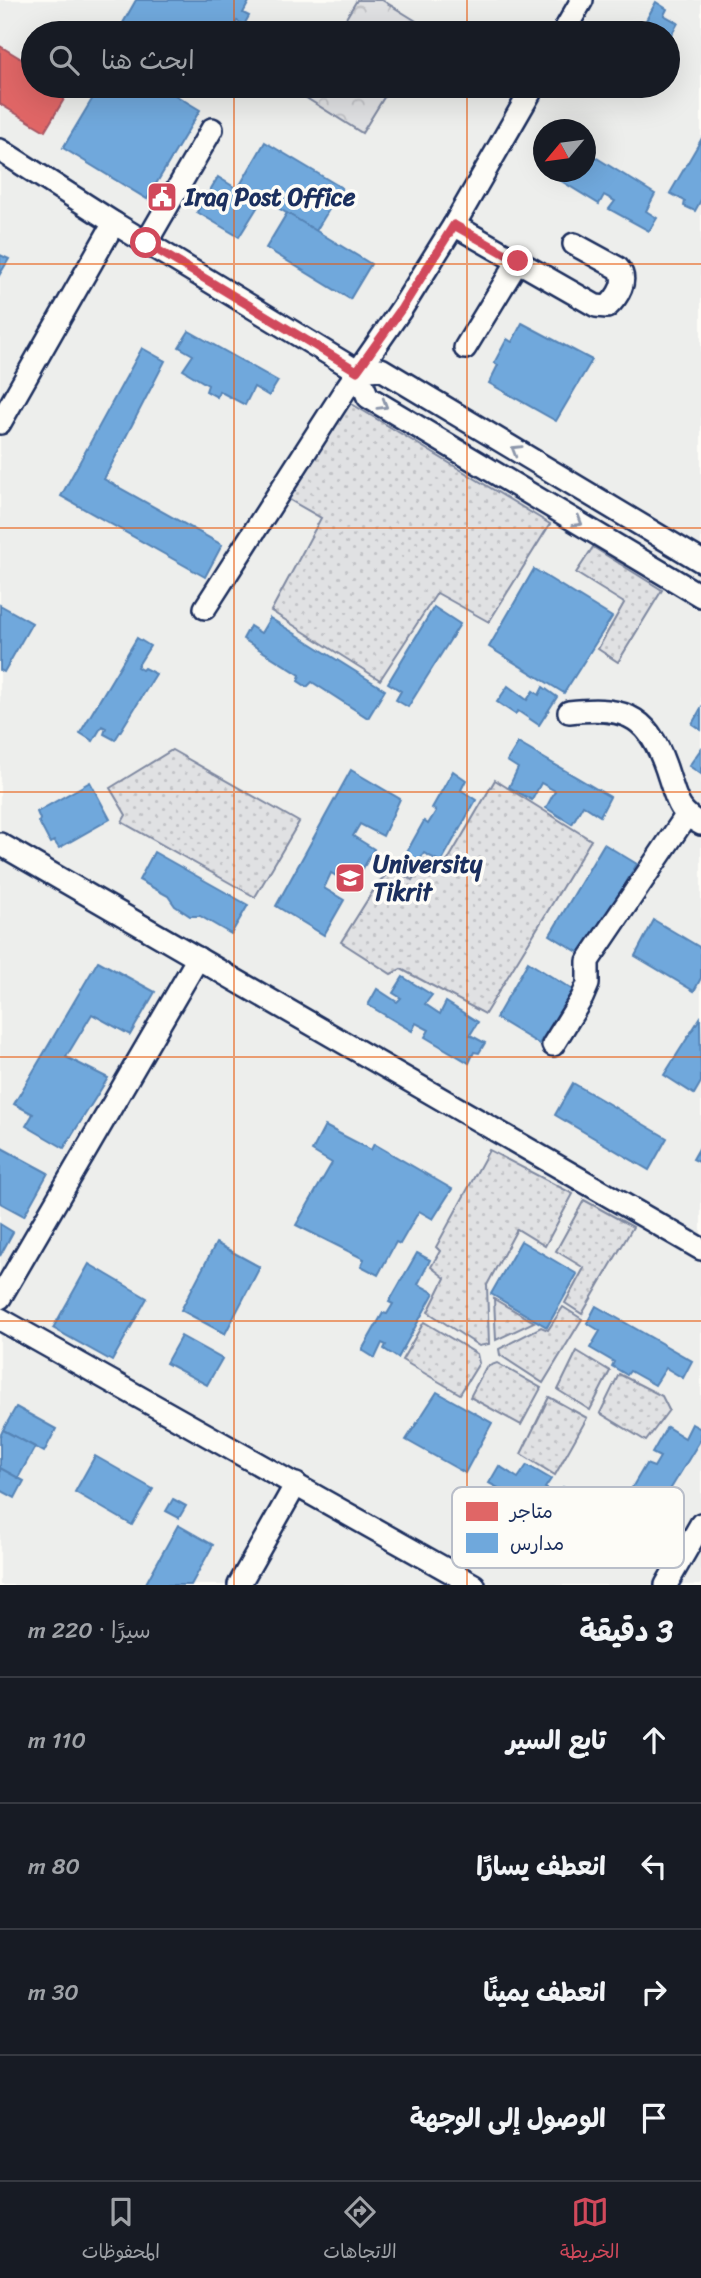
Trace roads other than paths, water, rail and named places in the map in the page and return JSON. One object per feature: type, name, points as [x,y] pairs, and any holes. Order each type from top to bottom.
[{"type":"street","points":[[571,21],[582,0]]},
{"type":"street","points":[[205,608],[357,371],[402,308],[454,225],[527,98]]},
{"type":"street","points":[[146,243],[212,129]]},
{"type":"street","points":[[0,150],[146,243],[357,371],[368,397],[701,596]]},
{"type":"street","points":[[0,423],[114,223]]},
{"type":"street","points":[[454,225],[596,306],[607,307],[623,283],[622,272],[616,266],[574,244]]},
{"type":"street","points":[[465,348],[518,261]]},
{"type":"street","points":[[357,371],[381,369],[701,561]]},
{"type":"street","points":[[553,1045],[588,985],[588,961],[694,820],[677,800],[653,738],[636,718],[597,709],[569,712]]},
{"type":"street","points":[[0,844],[701,1248]]},
{"type":"street","points":[[0,1298],[198,958]]},
{"type":"street","points":[[0,1319],[474,1585]]},
{"type":"street","points":[[239,1585],[296,1484]]},
{"type":"street","points":[[684,1554],[701,1524]]},
{"type":"street","points":[[666,1585],[676,1568]]},
{"type":"place","name":"Iraq Post Office","points":[[162,197]]},
{"type":"place","name":"University Tikrit","points":[[350,878]]}]
